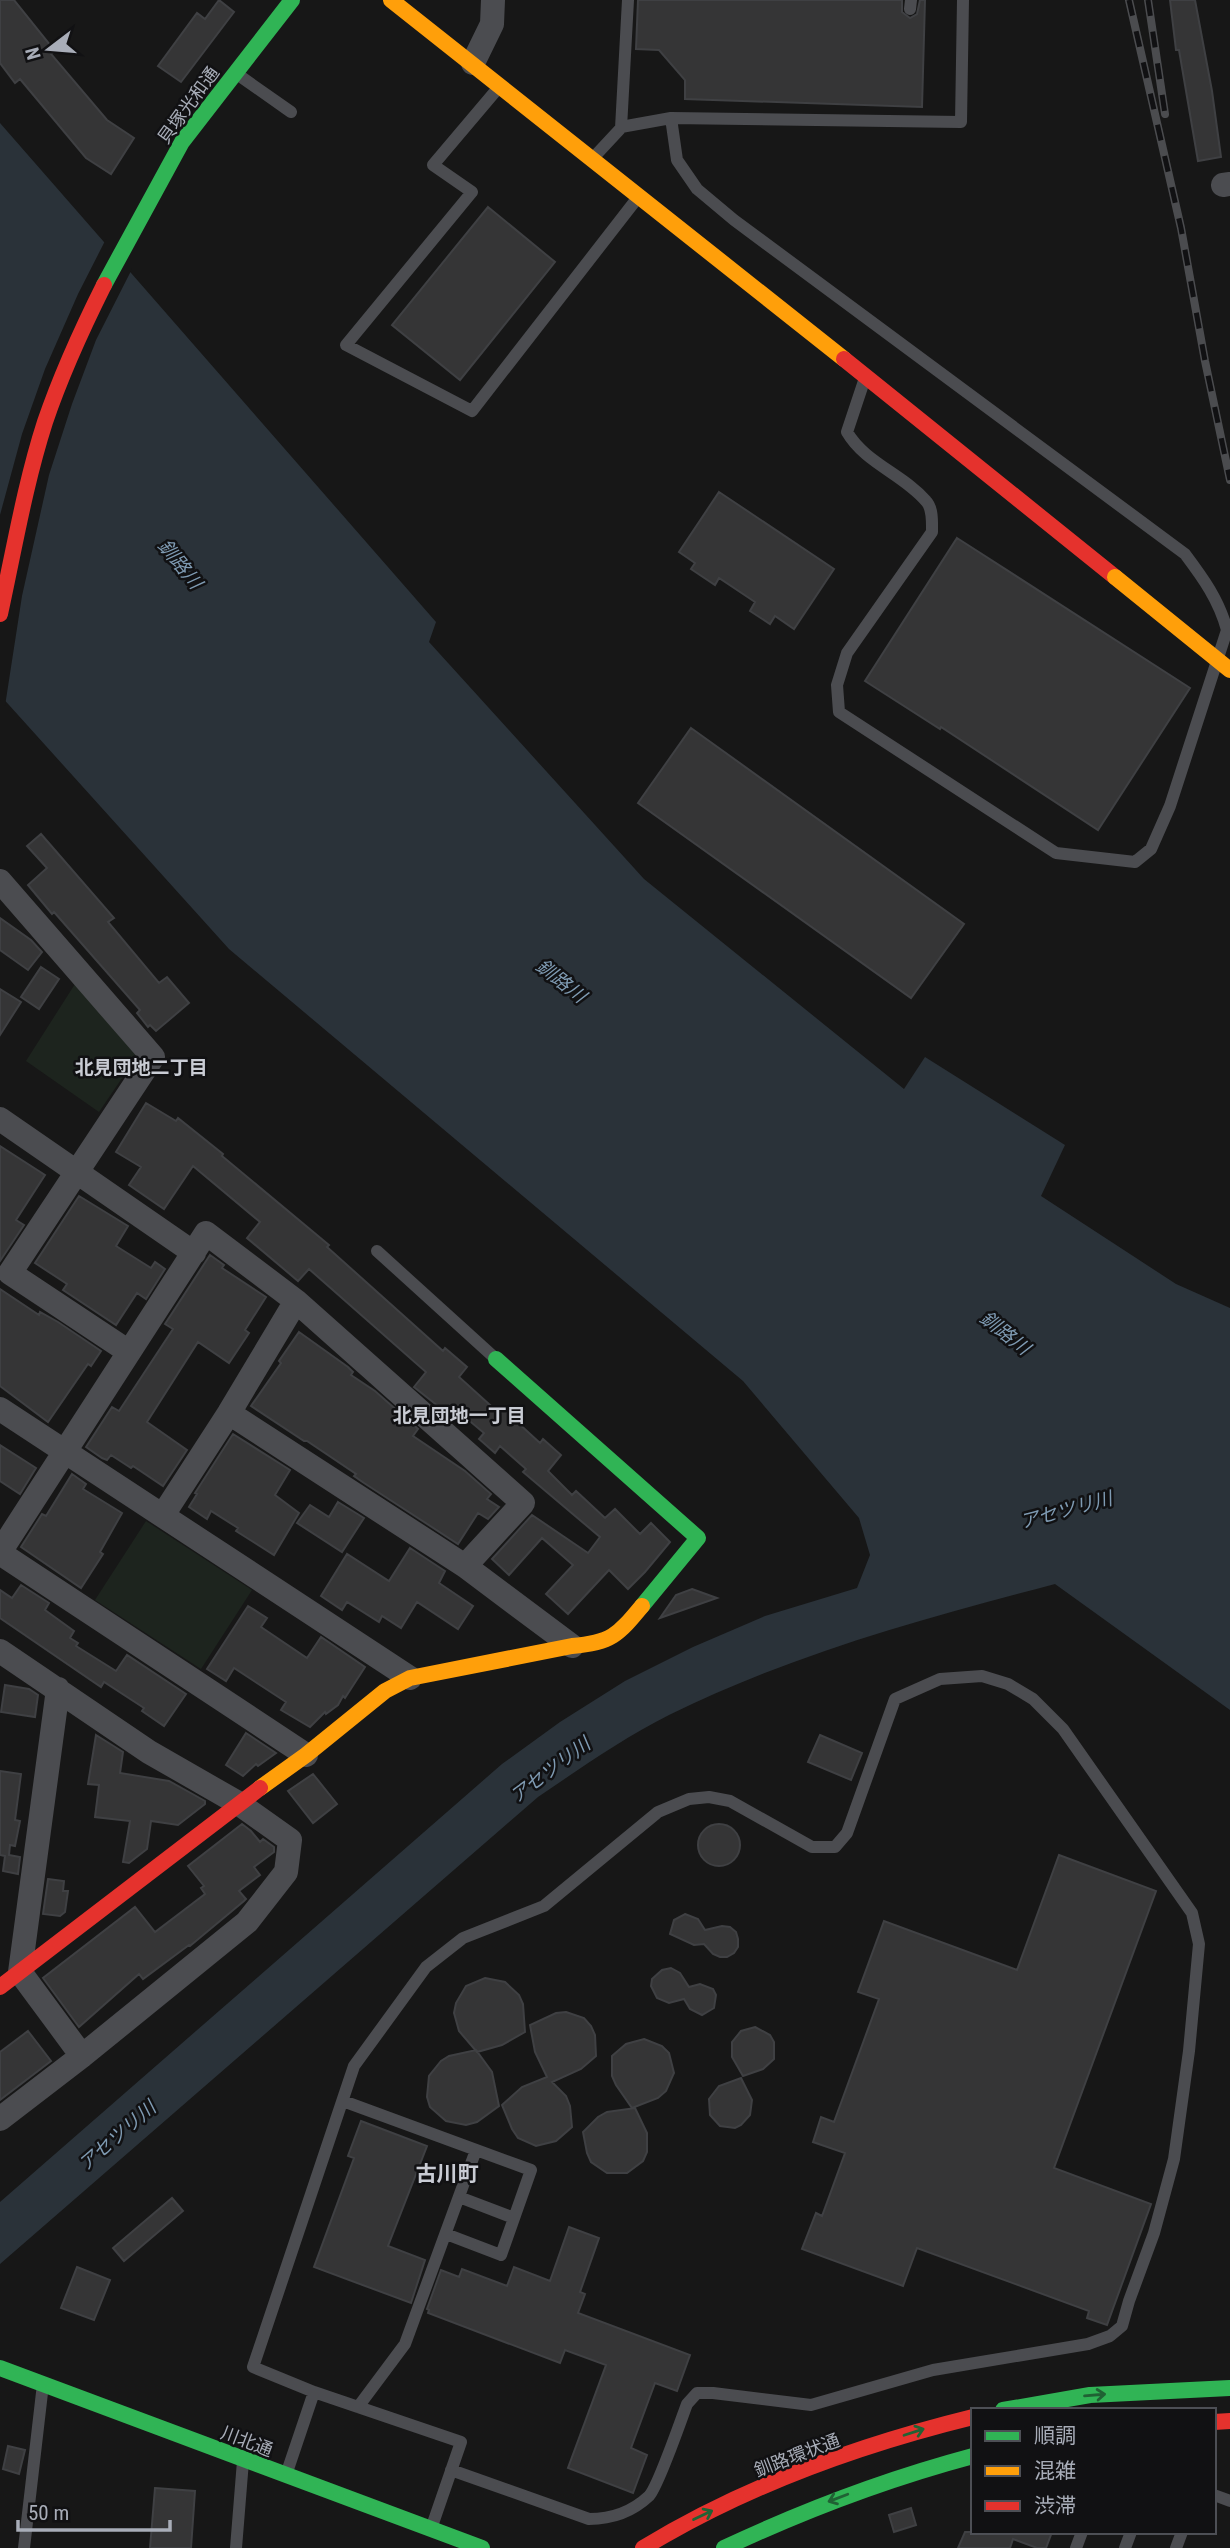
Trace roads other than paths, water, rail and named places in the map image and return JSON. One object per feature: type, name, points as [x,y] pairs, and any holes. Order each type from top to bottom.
[{"type":"main road","name":"貝塚光和通","points":[[0,614],[16,533],[46,420],[82,330],[127,240],[182,142],[292,0]]},
{"type":"main road","points":[[391,0],[594,157],[864,378],[1230,670]]},
{"type":"main road","points":[[0,1987],[238,1803],[306,1755],[385,1691],[410,1678],[572,1646],[598,1644],[621,1631],[698,1538],[496,1359]]},
{"type":"main road","name":"川北通","points":[[0,2368],[482,2548]]},
{"type":"main road","points":[[1015,2408],[1090,2395],[1230,2388]]},
{"type":"main road","name":"釧路環状通","points":[[643,2548],[698,2516],[779,2481],[920,2430],[971,2417]]},
{"type":"main road","points":[[724,2548],[791,2516],[864,2488],[971,2457]]},
{"type":"street","points":[[473,63],[492,24],[493,0]]},
{"type":"street","points":[[0,881],[153,1057],[10,1273],[129,1352]]},
{"type":"street","points":[[0,1119],[194,1253]]},
{"type":"street","points":[[306,1755],[0,1553],[206,1233],[296,1301],[523,1503],[465,1566]]},
{"type":"street","points":[[163,1515],[229,1413],[296,1301]]},
{"type":"street","points":[[0,1409],[410,1678]]},
{"type":"street","points":[[229,1413],[465,1566],[572,1646]]},
{"type":"street","points":[[0,1650],[149,1752],[238,1803],[290,1840],[286,1872],[247,1922],[0,2119]]},
{"type":"street","points":[[58,1689],[20,1972],[82,2056]]},
{"type":"lane","points":[[621,127],[628,0]]},
{"type":"lane","points":[[594,157],[621,127],[671,118],[961,122],[963,0]]},
{"type":"lane","points":[[234,73],[291,112]]},
{"type":"lane","points":[[501,85],[433,165],[472,192],[346,345],[472,411],[640,195]]},
{"type":"lane","points":[[671,118],[677,160],[697,189],[734,220],[1185,554],[1209,587],[1222,612],[1227,630],[1170,806],[1151,849],[1135,862],[1056,853],[839,712],[837,685],[847,653],[932,532],[928,502],[855,446],[847,432],[864,378]]},
{"type":"lane","points":[[377,1251],[496,1359]]},
{"type":"lane","points":[[431,2529],[451,2470],[461,2442],[314,2392],[253,2367],[355,2066],[426,1967],[463,1938],[544,1906],[658,1812],[689,1799],[709,1797],[730,1801],[812,1847],[835,1847],[847,1833],[895,1699],[940,1679],[982,1676],[1008,1684],[1034,1699],[1063,1729],[1192,1913],[1199,1944],[1189,2051],[1174,2159],[1154,2232],[1122,2326],[1110,2336],[1088,2344],[933,2370],[811,2405],[696,2393],[687,2404],[651,2494],[610,2519],[589,2519],[451,2470]]},
{"type":"lane","points":[[343,2101],[531,2170],[501,2255],[446,2234]]},
{"type":"lane","points":[[358,2407],[405,2344],[476,2150]]},
{"type":"lane","points":[[459,2197],[514,2218]]},
{"type":"lane","points":[[24,2548],[43,2384]]},
{"type":"lane","points":[[285,2476],[314,2392]]},
{"type":"lane","points":[[236,2548],[243,2460]]},
{"type":"water","points":[[0,123],[436,622],[429,642],[644,879],[904,1089],[925,1057],[1065,1145],[1041,1196],[1176,1284],[1230,1308],[1230,1710],[1055,1584],[859,1640],[716,1693],[635,1733],[538,1797],[0,2264],[0,2202],[502,1764],[560,1722],[625,1681],[693,1647],[765,1616],[857,1588],[870,1555],[859,1518],[743,1381],[229,949],[0,695]]},
{"type":"railway","points":[[1129,0],[1181,228],[1230,480]]},
{"type":"railway","points":[[1148,0],[1165,114]]},
{"type":"district","name":"北見団地二丁目","points":[[141,1067]]},
{"type":"district","name":"北見団地一丁目","points":[[459,1415]]},
{"type":"district","name":"古川町","points":[[447,2174]]},
{"type":"water label","name":"釧路川","points":[[180,564]]},
{"type":"water label","name":"釧路川","points":[[561,981]]},
{"type":"water label","name":"釧路川","points":[[1005,1333]]},
{"type":"water label","name":"アセツリ川","points":[[1066,1510]]},
{"type":"water label","name":"アセツリ川","points":[[550,1770]]},
{"type":"water label","name":"アセツリ川","points":[[117,2136]]}]
